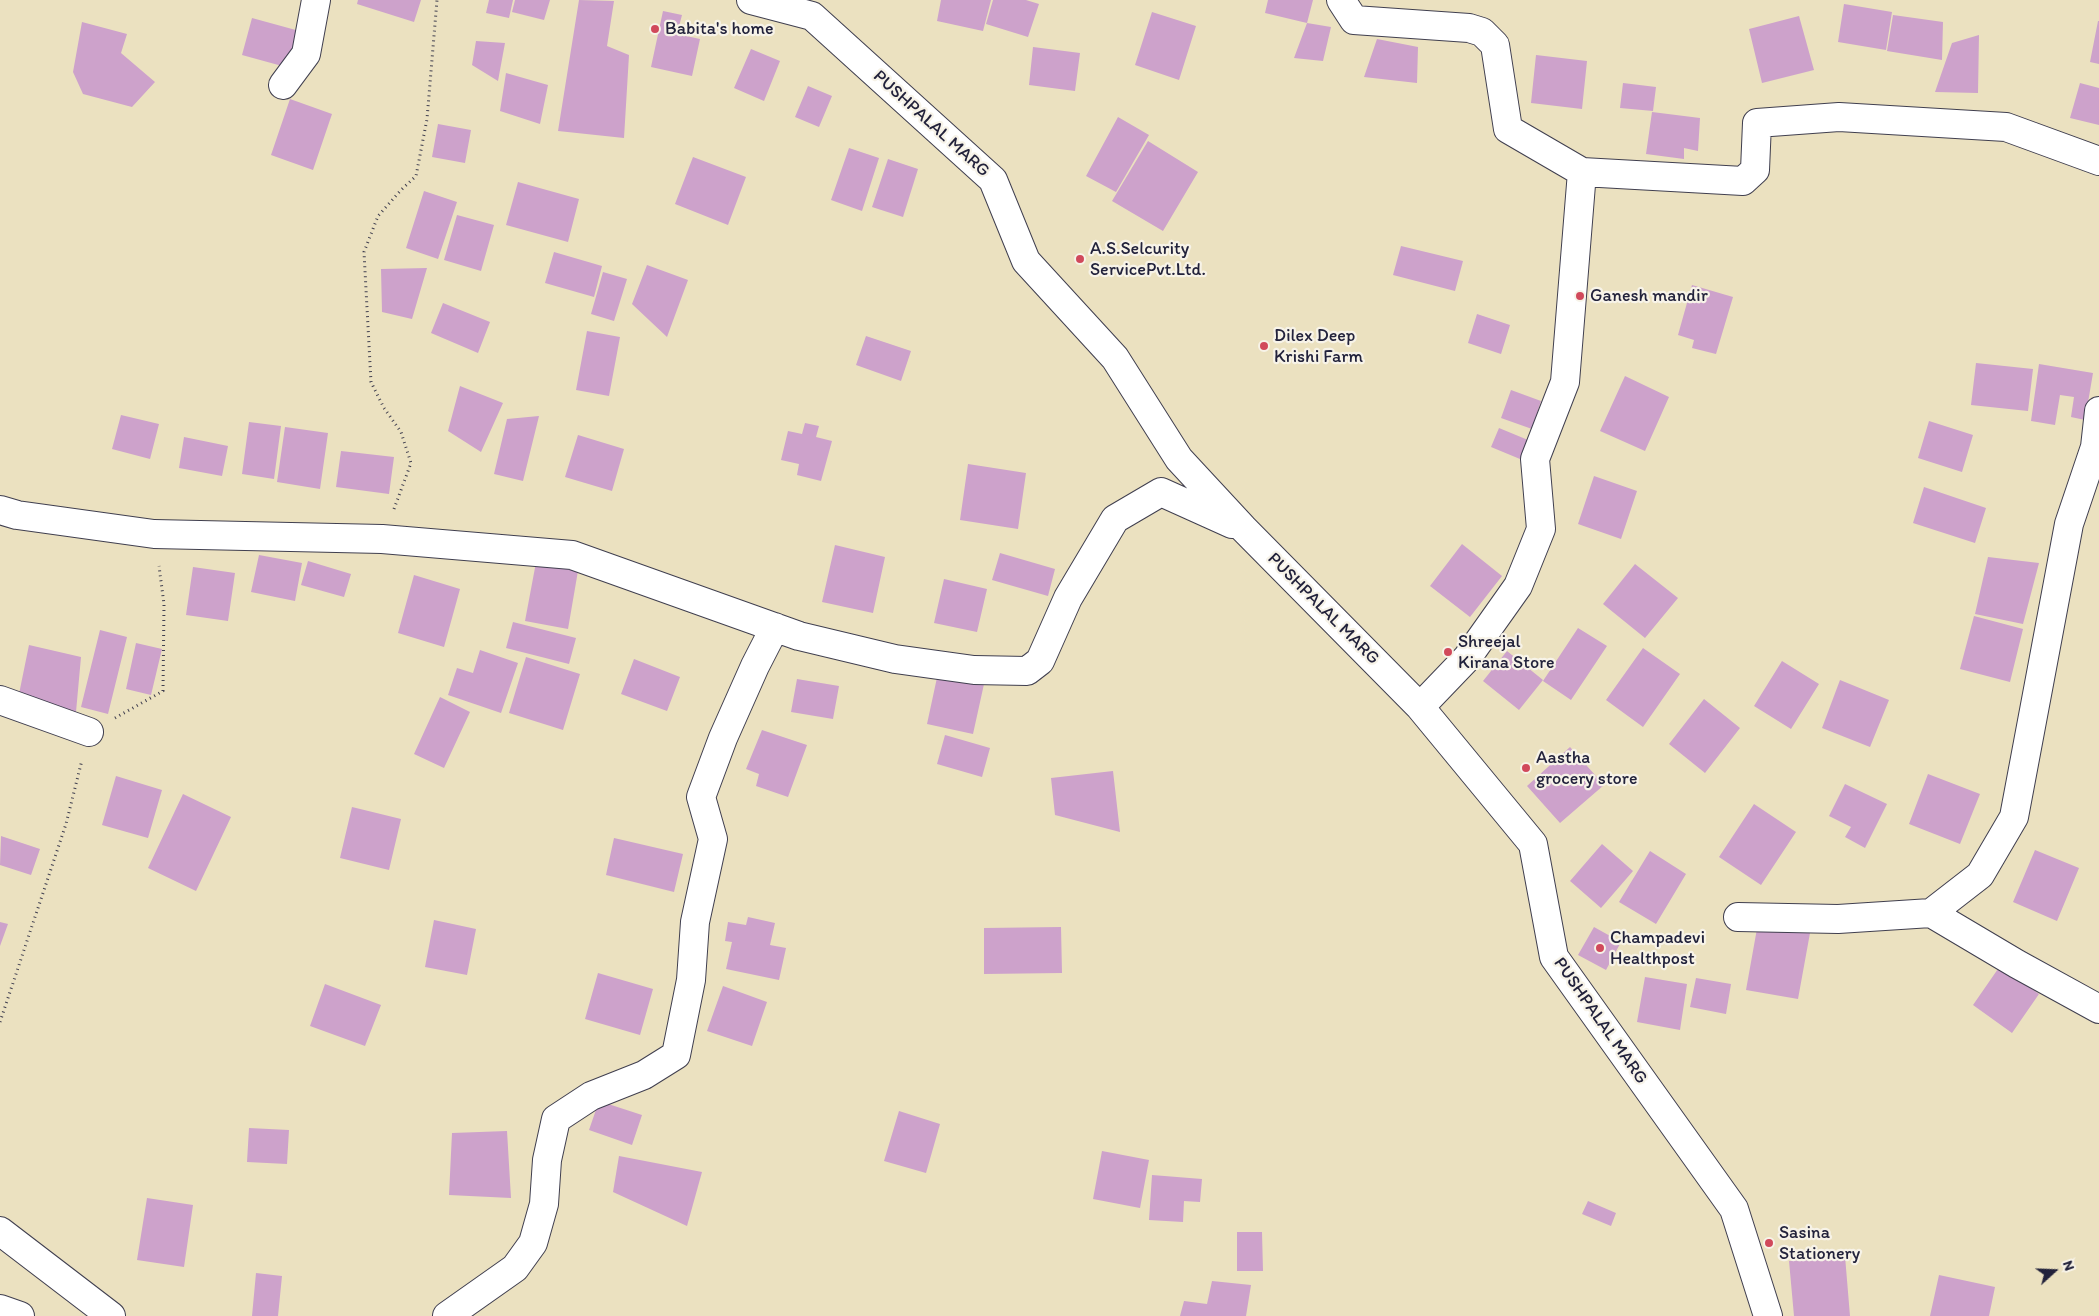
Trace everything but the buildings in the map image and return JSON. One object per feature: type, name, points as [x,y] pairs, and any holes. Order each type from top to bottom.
[{"type":"street","points":[[283,85],[306,54],[316,0]]},
{"type":"street","name":"PUSHPALAL MARG","points":[[751,0],[812,16],[993,180],[1026,261],[1115,358],[1179,459],[1243,528],[1420,708],[1533,844],[1554,957],[1734,1209],[1768,1316]]},
{"type":"street","points":[[1341,0],[1354,20],[1469,28],[1482,32],[1494,45],[1508,129],[1582,172],[1743,181],[1755,170],[1757,122],[1839,117],[2006,127],[2099,161]]},
{"type":"street","points":[[1420,708],[1467,658],[1518,586],[1541,529],[1535,459],[1565,382],[1582,172]]},
{"type":"street","points":[[1738,917],[1838,920],[1931,913],[1980,875],[2014,818],[2069,524],[2095,447],[2099,411]]},
{"type":"street","points":[[0,510],[18,515],[154,534],[382,540],[572,555],[799,636],[895,659],[974,670],[1027,671],[1040,661],[1068,598],[1115,519],[1161,492],[1243,528]]},
{"type":"street","points":[[447,1316],[515,1268],[533,1243],[544,1204],[548,1160],[556,1119],[592,1096],[644,1075],[676,1055],[691,980],[695,922],[713,839],[701,797],[723,738],[774,627]]},
{"type":"street","points":[[0,700],[89,732]]},
{"type":"street","points":[[1931,913],[2017,964],[2099,1009]]},
{"type":"street","points":[[0,1231],[111,1316]]},
{"type":"street","points":[[0,1308],[20,1316]]},
{"type":"path","points":[[382,540],[411,463],[401,432],[384,408],[371,382],[364,252],[378,216],[416,176],[427,119],[437,0]]},
{"type":"path","points":[[0,1022],[66,824],[89,732],[164,691],[164,604],[154,534]]},
{"type":"place","name":"Babita's home","points":[[655,29]]},
{"type":"place","name":"A.S.Selcurity ServicePvt.Ltd.","points":[[1080,259]]},
{"type":"place","name":"Ganesh mandir","points":[[1580,296]]},
{"type":"place","name":"Dilex Deep Krishi Farm","points":[[1264,346]]},
{"type":"place","name":"Shreejal Kirana Store","points":[[1448,652]]},
{"type":"place","name":"Aastha grocery store","points":[[1526,768]]},
{"type":"place","name":"Champadevi Healthpost","points":[[1600,948]]},
{"type":"place","name":"Sasina Stationery","points":[[1769,1243]]}]
